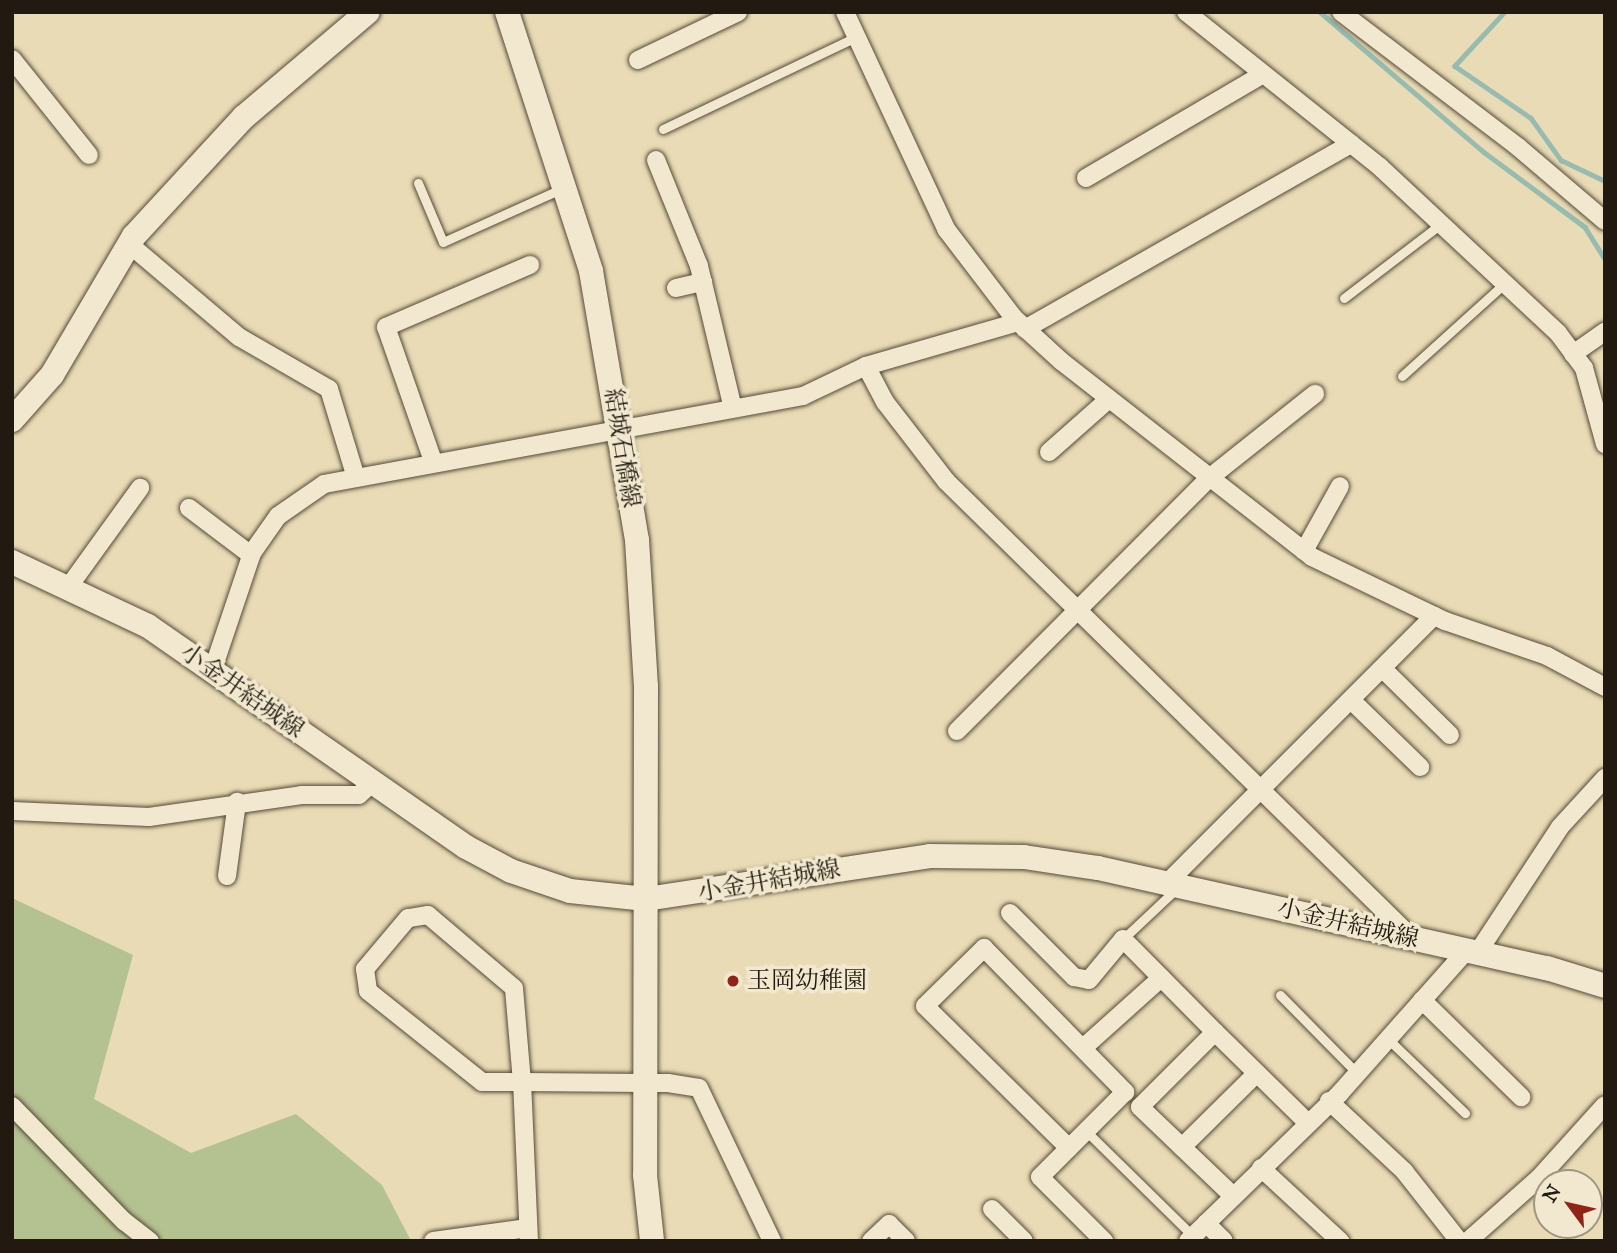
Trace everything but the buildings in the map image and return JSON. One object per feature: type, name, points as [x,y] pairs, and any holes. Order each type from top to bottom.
[{"type":"main road","points":[[12,420],[52,375],[129,244],[244,117],[368,12]]},
{"type":"main road","name":"結城石橋線","points":[[507,12],[566,187],[591,271],[620,429],[642,605],[646,1083],[652,1241]]},
{"type":"main road","name":"小金井結城線","points":[[12,562],[70,585],[148,626],[372,783],[511,871],[570,891],[646,899],[930,856],[1024,857],[1173,885],[1473,951],[1605,986]]},
{"type":"street","points":[[638,60],[738,12]]},
{"type":"street","points":[[845,12],[923,190],[946,229],[1022,325],[1208,479],[1304,551],[1434,616],[1547,656],[1605,687]]},
{"type":"street","points":[[1186,12],[1351,144],[1506,281],[1584,368],[1605,444]]},
{"type":"street","points":[[1341,12],[1605,221]]},
{"type":"street","points":[[12,59],[89,155]]},
{"type":"street","points":[[1086,178],[1263,74]]},
{"type":"street","points":[[213,669],[251,555],[278,516],[324,484],[433,461],[620,429],[732,405],[803,396],[866,366],[1022,325],[1351,144]]},
{"type":"street","points":[[656,160],[703,282],[732,405]]},
{"type":"street","points":[[129,244],[239,337],[329,390],[356,478]]},
{"type":"street","points":[[433,461],[386,327],[530,265]]},
{"type":"street","points":[[676,288],[703,282]]},
{"type":"street","points":[[1573,354],[1605,332]]},
{"type":"street","points":[[866,366],[885,402],[946,481],[1265,790],[1412,938]]},
{"type":"street","points":[[957,731],[1208,479],[1315,394]]},
{"type":"street","points":[[1049,453],[1109,399]]},
{"type":"street","points":[[1304,551],[1340,486]]},
{"type":"street","points":[[70,585],[140,488]]},
{"type":"street","points":[[189,508],[251,555]]},
{"type":"street","points":[[1173,885],[1434,616]]},
{"type":"street","points":[[1383,669],[1450,735]]},
{"type":"street","points":[[1352,701],[1420,767]]},
{"type":"street","points":[[1190,1238],[1308,1123],[1422,1000],[1473,951],[1560,827],[1605,778]]},
{"type":"street","points":[[12,811],[149,817],[237,802],[359,795],[372,783]]},
{"type":"street","points":[[227,876],[237,802]]},
{"type":"street","points":[[1010,913],[1074,977],[1089,980],[1123,939],[1308,1123]]},
{"type":"street","points":[[433,1241],[529,1234],[522,1082],[514,988],[428,915],[408,918],[365,969],[368,991],[482,1082],[522,1082],[646,1083],[699,1088],[772,1241]]},
{"type":"street","points":[[1069,1148],[925,1006],[984,948],[1125,1092],[1086,1131],[1069,1148],[1040,1177],[1104,1241]]},
{"type":"street","points":[[1083,1048],[1161,978]]},
{"type":"street","points":[[1422,1000],[1521,1097]]},
{"type":"street","points":[[1215,1032],[1140,1107],[1233,1196]]},
{"type":"street","points":[[1182,1147],[1257,1073]]},
{"type":"street","points":[[1329,1101],[1404,1171],[1460,1241]]},
{"type":"street","points":[[1468,1241],[1539,1178],[1605,1105]]},
{"type":"street","points":[[12,1106],[124,1221],[150,1241]]},
{"type":"street","points":[[1261,1168],[1340,1241]]},
{"type":"street","points":[[992,1209],[1024,1241]]},
{"type":"street","points":[[1206,1223],[1224,1241]]},
{"type":"street","points":[[871,1241],[889,1224],[906,1241]]},
{"type":"lane","points":[[663,129],[856,37]]},
{"type":"lane","points":[[418,183],[443,242],[566,187]]},
{"type":"lane","points":[[1344,298],[1443,223]]},
{"type":"lane","points":[[1402,376],[1506,281]]},
{"type":"lane","points":[[1123,939],[1173,885]]},
{"type":"lane","points":[[1280,995],[1357,1073]]},
{"type":"lane","points":[[1388,1039],[1465,1113]]},
{"type":"lane","points":[[1086,1131],[1190,1238]]},
{"type":"green space","points":[[12,898],[133,955],[94,1099],[191,1153],[296,1114],[382,1185],[411,1241],[12,1241]]},
{"type":"waterway","points":[[1320,12],[1484,152],[1585,227],[1605,259]]},
{"type":"waterway","points":[[1505,12],[1455,66],[1531,118],[1561,160],[1605,181]]},
{"type":"place","name":"玉岡幼稚園","points":[[733,981]]}]
